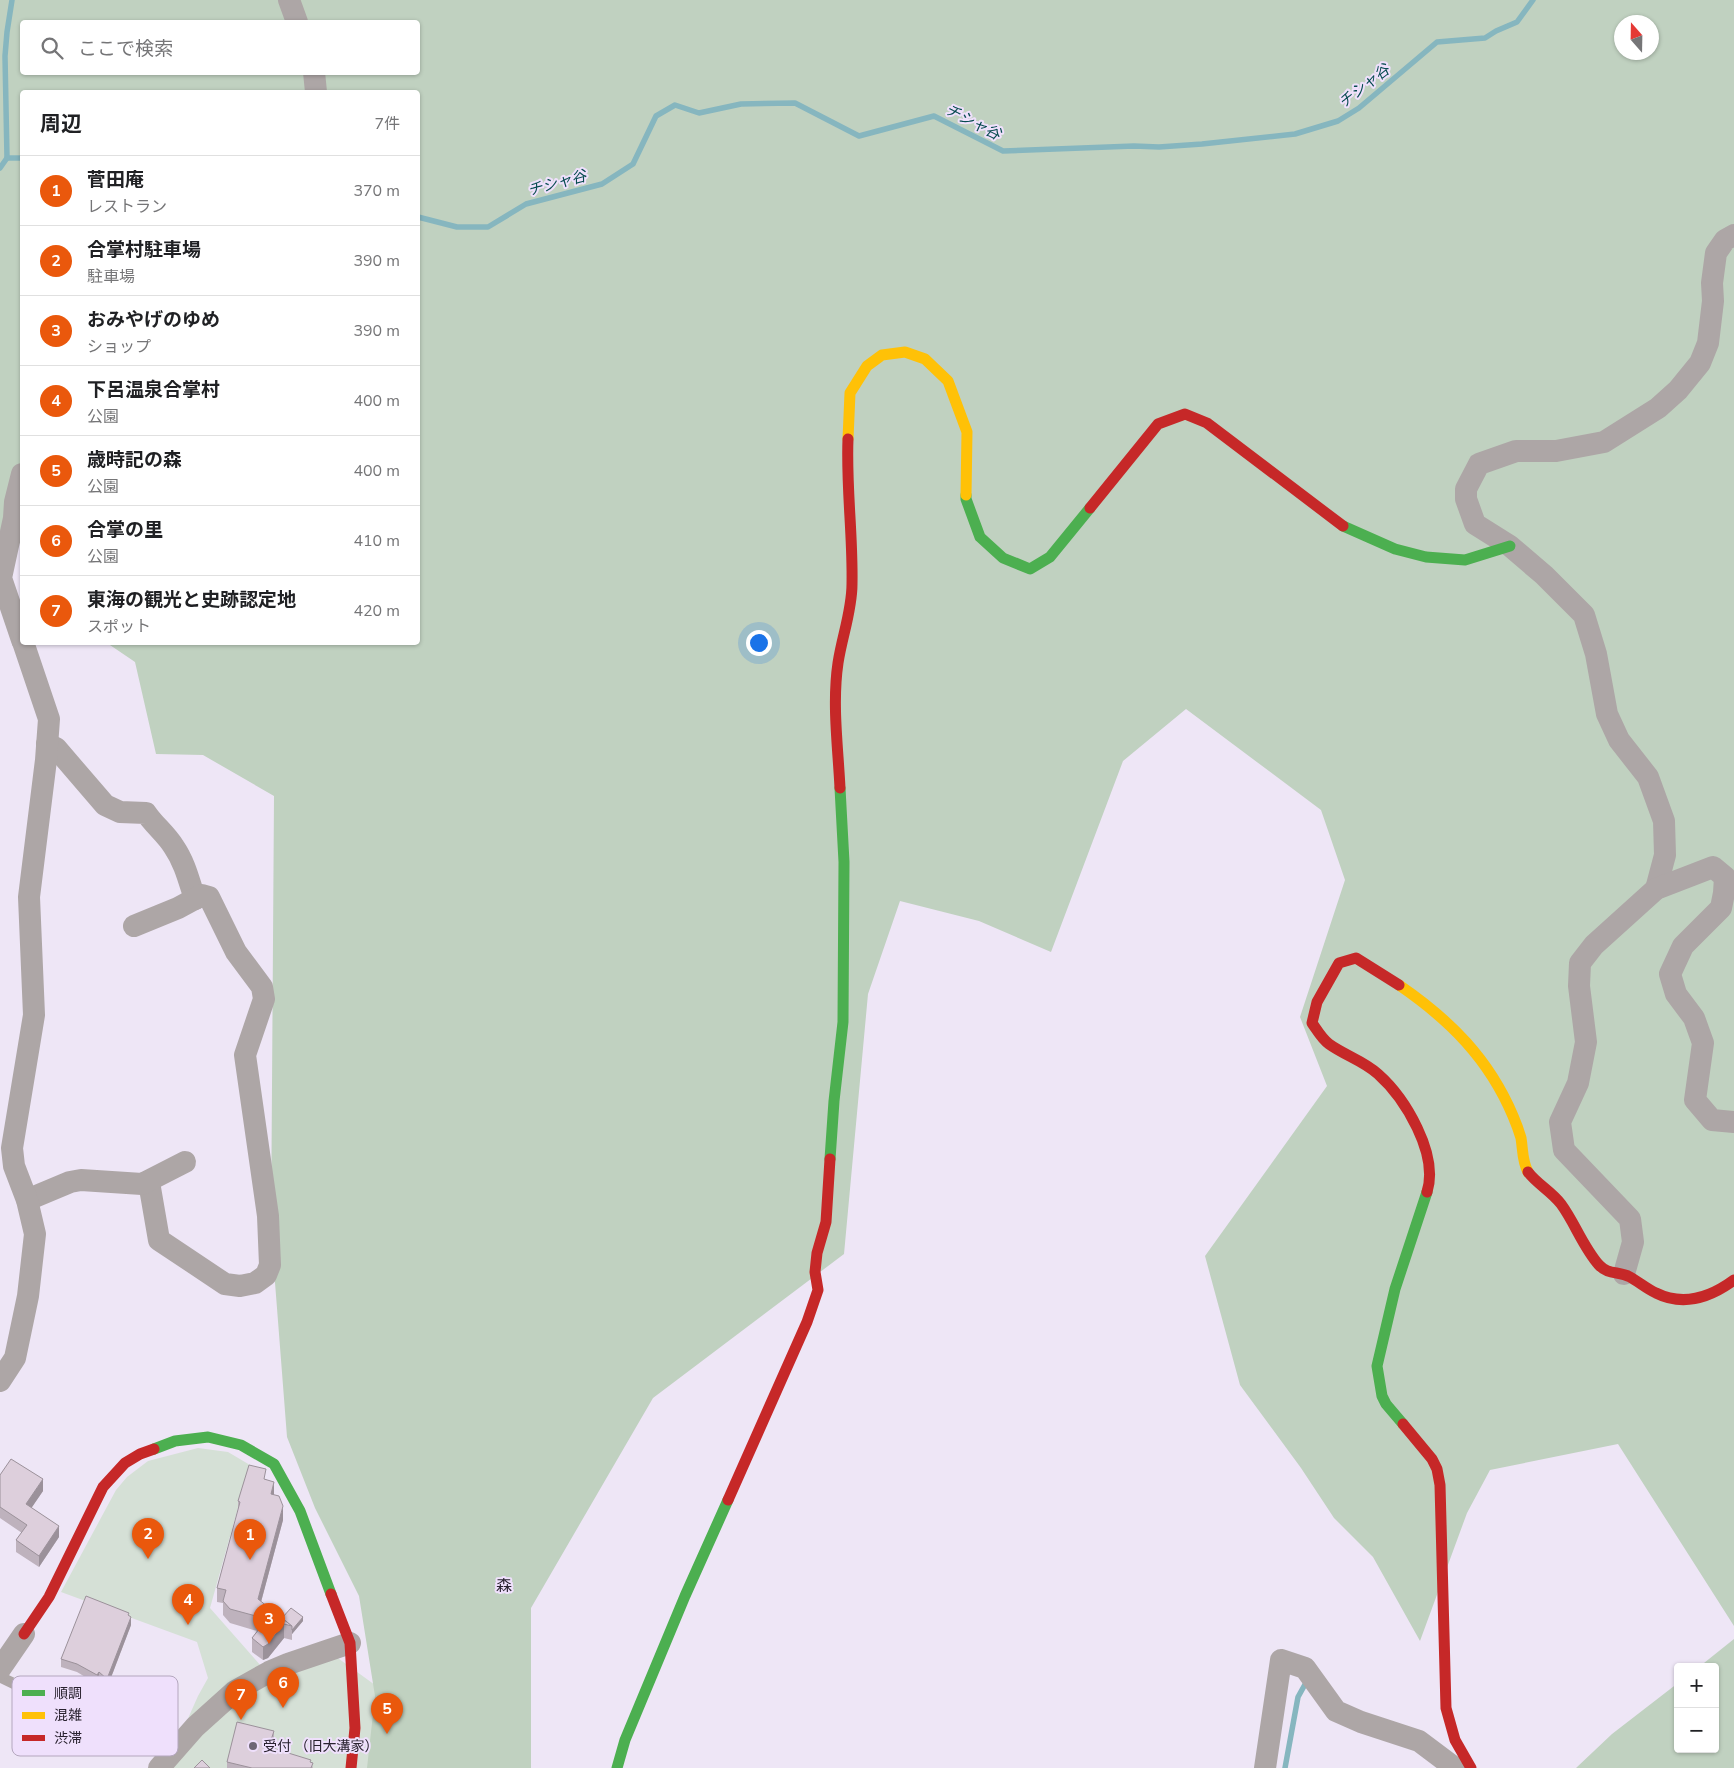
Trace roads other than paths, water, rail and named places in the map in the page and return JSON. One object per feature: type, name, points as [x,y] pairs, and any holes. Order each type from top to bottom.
[{"type":"street","points":[[289,0],[296,20]]},
{"type":"street","points":[[314,75],[316,90]]},
{"type":"street","points":[[1656,889],[1665,854],[1664,820],[1648,777],[1619,740],[1606,714],[1596,654],[1584,615],[1544,575],[1510,546],[1475,524],[1466,499],[1466,489],[1479,464],[1516,450],[1556,451],[1604,442],[1658,408],[1678,390],[1700,363],[1708,343],[1716,252],[1725,240],[1734,235]]},
{"type":"street","points":[[617,1768],[625,1740],[685,1596],[807,1322],[818,1290],[815,1272],[826,1222],[834,1101],[843,1022],[844,862],[834,696],[838,662],[850,611],[852,584],[848,471],[850,393],[867,366],[882,355],[905,352],[924,359],[948,381],[967,432],[966,499],[980,537],[1003,558],[1030,569],[1050,557],[1158,424],[1185,414],[1207,423],[1348,529],[1395,549],[1426,557],[1465,560],[1510,546]]},
{"type":"street","points":[[20,482],[1,578],[20,632]]},
{"type":"street","points":[[0,1381],[15,1358],[28,1296],[36,1234],[27,1200],[14,1166],[6,1154],[34,1015],[29,897],[49,719],[24,645]]},
{"type":"street","points":[[47,744],[56,748],[105,805],[120,812],[146,813],[153,824],[174,846],[186,870],[194,899]]},
{"type":"street","points":[[1624,1274],[1633,1242],[1630,1219],[1564,1150],[1560,1122],[1578,1083],[1586,1042],[1579,986],[1580,963],[1594,945],[1656,889],[1714,867],[1724,877],[1724,893],[1721,908],[1683,946],[1670,974],[1676,994],[1694,1018],[1703,1043],[1695,1100],[1712,1120],[1734,1122]]},
{"type":"street","points":[[134,926],[178,908],[202,895],[209,897],[236,952],[262,987],[264,999],[245,1055],[268,1216],[270,1265],[266,1275],[255,1283],[240,1286],[224,1284],[159,1240],[150,1188],[146,1182]]},
{"type":"street","points":[[1471,1768],[1457,1747],[1449,1728],[1446,1708],[1440,1485],[1437,1469],[1432,1459],[1386,1404],[1382,1396],[1377,1366],[1395,1289],[1430,1182],[1426,1153],[1416,1124],[1392,1088],[1376,1072],[1327,1043],[1312,1023],[1317,1002],[1340,962],[1356,958],[1388,977],[1458,1032],[1481,1060],[1501,1092],[1516,1122],[1522,1143],[1525,1166],[1531,1175],[1559,1200],[1573,1219],[1588,1253],[1602,1269],[1613,1274],[1624,1274],[1658,1295],[1686,1301],[1707,1297],[1734,1280]]},
{"type":"street","points":[[27,1200],[70,1182],[81,1180],[142,1184],[185,1162]]},
{"type":"street","points":[[0,1669],[49,1596],[103,1487],[125,1463],[140,1454],[175,1441],[208,1437],[241,1446],[274,1464],[300,1511],[350,1643],[354,1713],[351,1768]]},
{"type":"street","points":[[178,1746],[195,1727],[235,1691],[269,1672],[350,1643]]},
{"type":"street","points":[[1264,1768],[1282,1660],[1305,1668],[1336,1711],[1361,1722],[1420,1741],[1455,1768]]},
{"type":"street","points":[[159,1768],[170,1756]]},
{"type":"lane","points":[[0,1677],[12,1683]]},
{"type":"waterway","points":[[0,168],[7,158],[5,56],[12,0]]},
{"type":"waterway","name":"チシャ谷","points":[[420,218],[457,227],[488,227],[526,204],[602,184],[633,164],[656,116],[675,105],[699,113],[741,104],[795,103],[859,136],[934,116],[1003,151],[1134,146],[1159,147],[1295,134],[1338,121],[1359,108],[1437,42],[1485,38],[1517,22],[1533,0]]},
{"type":"waterway","name":"チシャ谷","points":[[7,158],[20,158]]},
{"type":"waterway","points":[[1285,1768],[1298,1697],[1308,1679]]},
{"type":"place","name":"合掌村駐車場","points":[[148,1559]]},
{"type":"place","name":"菅田庵","points":[[250,1560]]},
{"type":"place","name":"下呂温泉合掌村","points":[[188,1625]]},
{"type":"place","name":"おみやげのゆめ","points":[[269,1644]]},
{"type":"place","name":"合掌の里","points":[[283,1708]]},
{"type":"place","name":"東海の観光と史跡認定地","points":[[241,1720]]},
{"type":"place","name":"歳時記の森","points":[[387,1734]]},
{"type":"place","name":"受付 （旧大溝家）","points":[[253,1746]]},
{"type":"district","name":"森","points":[[504,1585]]}]
